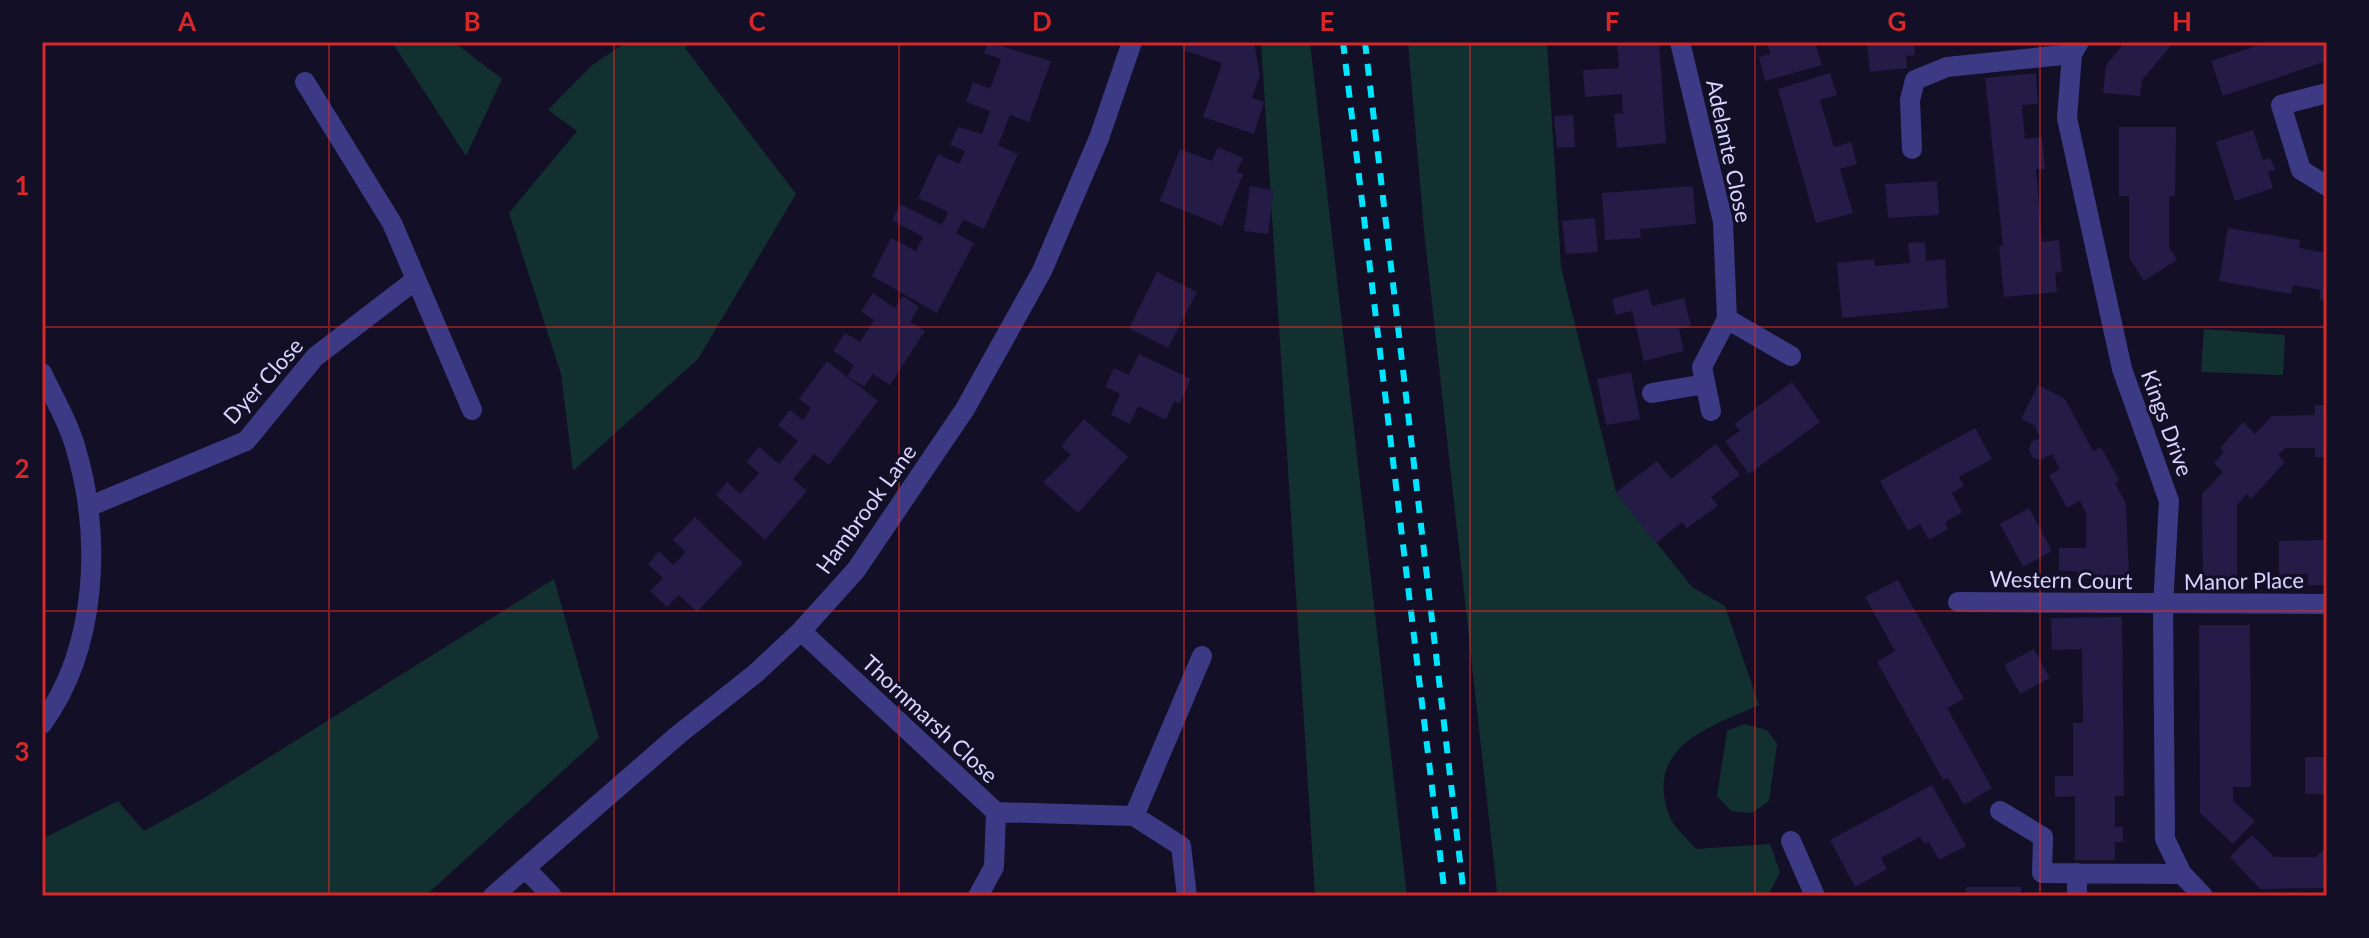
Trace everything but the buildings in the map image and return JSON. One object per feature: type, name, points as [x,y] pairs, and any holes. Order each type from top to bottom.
[{"type":"street","name":"Hambrook Lane","points":[[493,896],[801,631],[856,570],[973,395],[1042,271],[1072,206],[1132,42]]},
{"type":"street","name":"Adelante Close","points":[[1680,42],[1723,222],[1727,319],[1702,367],[1711,411]]},
{"type":"street","name":"Kings Drive","points":[[1912,149],[1910,100],[1915,80],[1947,67],[2075,48],[2067,118],[2119,354],[2169,501],[2163,606],[2165,839],[2182,874],[2203,896]]},
{"type":"street","points":[[305,82],[392,223],[414,281],[472,410]]},
{"type":"street","points":[[2327,93],[2281,105],[2301,170],[2327,186]]},
{"type":"street","name":"Dyer Close","points":[[88,507],[246,441],[315,357],[414,281]]},
{"type":"street","points":[[1727,319],[1791,356]]},
{"type":"street","points":[[42,373],[75,444],[88,507],[89,614],[57,703],[42,724]]},
{"type":"street","points":[[1652,393],[1705,384]]},
{"type":"street","name":"Western Court","points":[[1958,602],[2163,606]]},
{"type":"street","name":"Manor Place","points":[[2163,606],[2327,604]]},
{"type":"street","name":"Thornmarsh Close","points":[[801,631],[996,812],[1134,816]]},
{"type":"street","points":[[1187,896],[1181,846],[1134,816],[1202,656]]},
{"type":"street","points":[[2000,811],[2043,837],[2042,873],[2182,874]]},
{"type":"street","points":[[978,896],[994,867],[996,812]]},
{"type":"street","points":[[1791,841],[1815,896]]},
{"type":"street","points":[[526,869],[552,896]]},
{"type":"street","points":[[2077,873],[2077,896]]},
{"type":"green space","points":[[392,42],[454,42],[502,79],[466,156]]},
{"type":"green space","points":[[627,42],[693,42],[685,48],[796,194],[698,359],[573,471],[561,374],[509,213],[577,131],[548,110],[592,65]]},
{"type":"green space","points":[[1261,42],[1310,42],[1407,896],[1315,896]]},
{"type":"green space","points":[[1408,42],[1547,42],[1561,267],[1616,492],[1692,587],[1725,606],[1759,705],[1702,731],[1686,742],[1674,756],[1666,772],[1664,791],[1669,815],[1696,849],[1770,844],[1780,872],[1768,896],[1491,896],[1497,891],[1424,231]]},
{"type":"green space","points":[[2204,329],[2285,335],[2283,375],[2201,372]]},
{"type":"green space","points":[[554,579],[599,738],[425,896],[42,896],[42,839],[118,801],[144,831],[204,798]]},
{"type":"green space","points":[[1744,724],[1767,730],[1777,744],[1769,801],[1752,813],[1731,811],[1717,796],[1727,731]]},
{"type":"railway","points":[[1343,42],[1445,896]]},
{"type":"railway","points":[[1365,42],[1464,896]]}]
